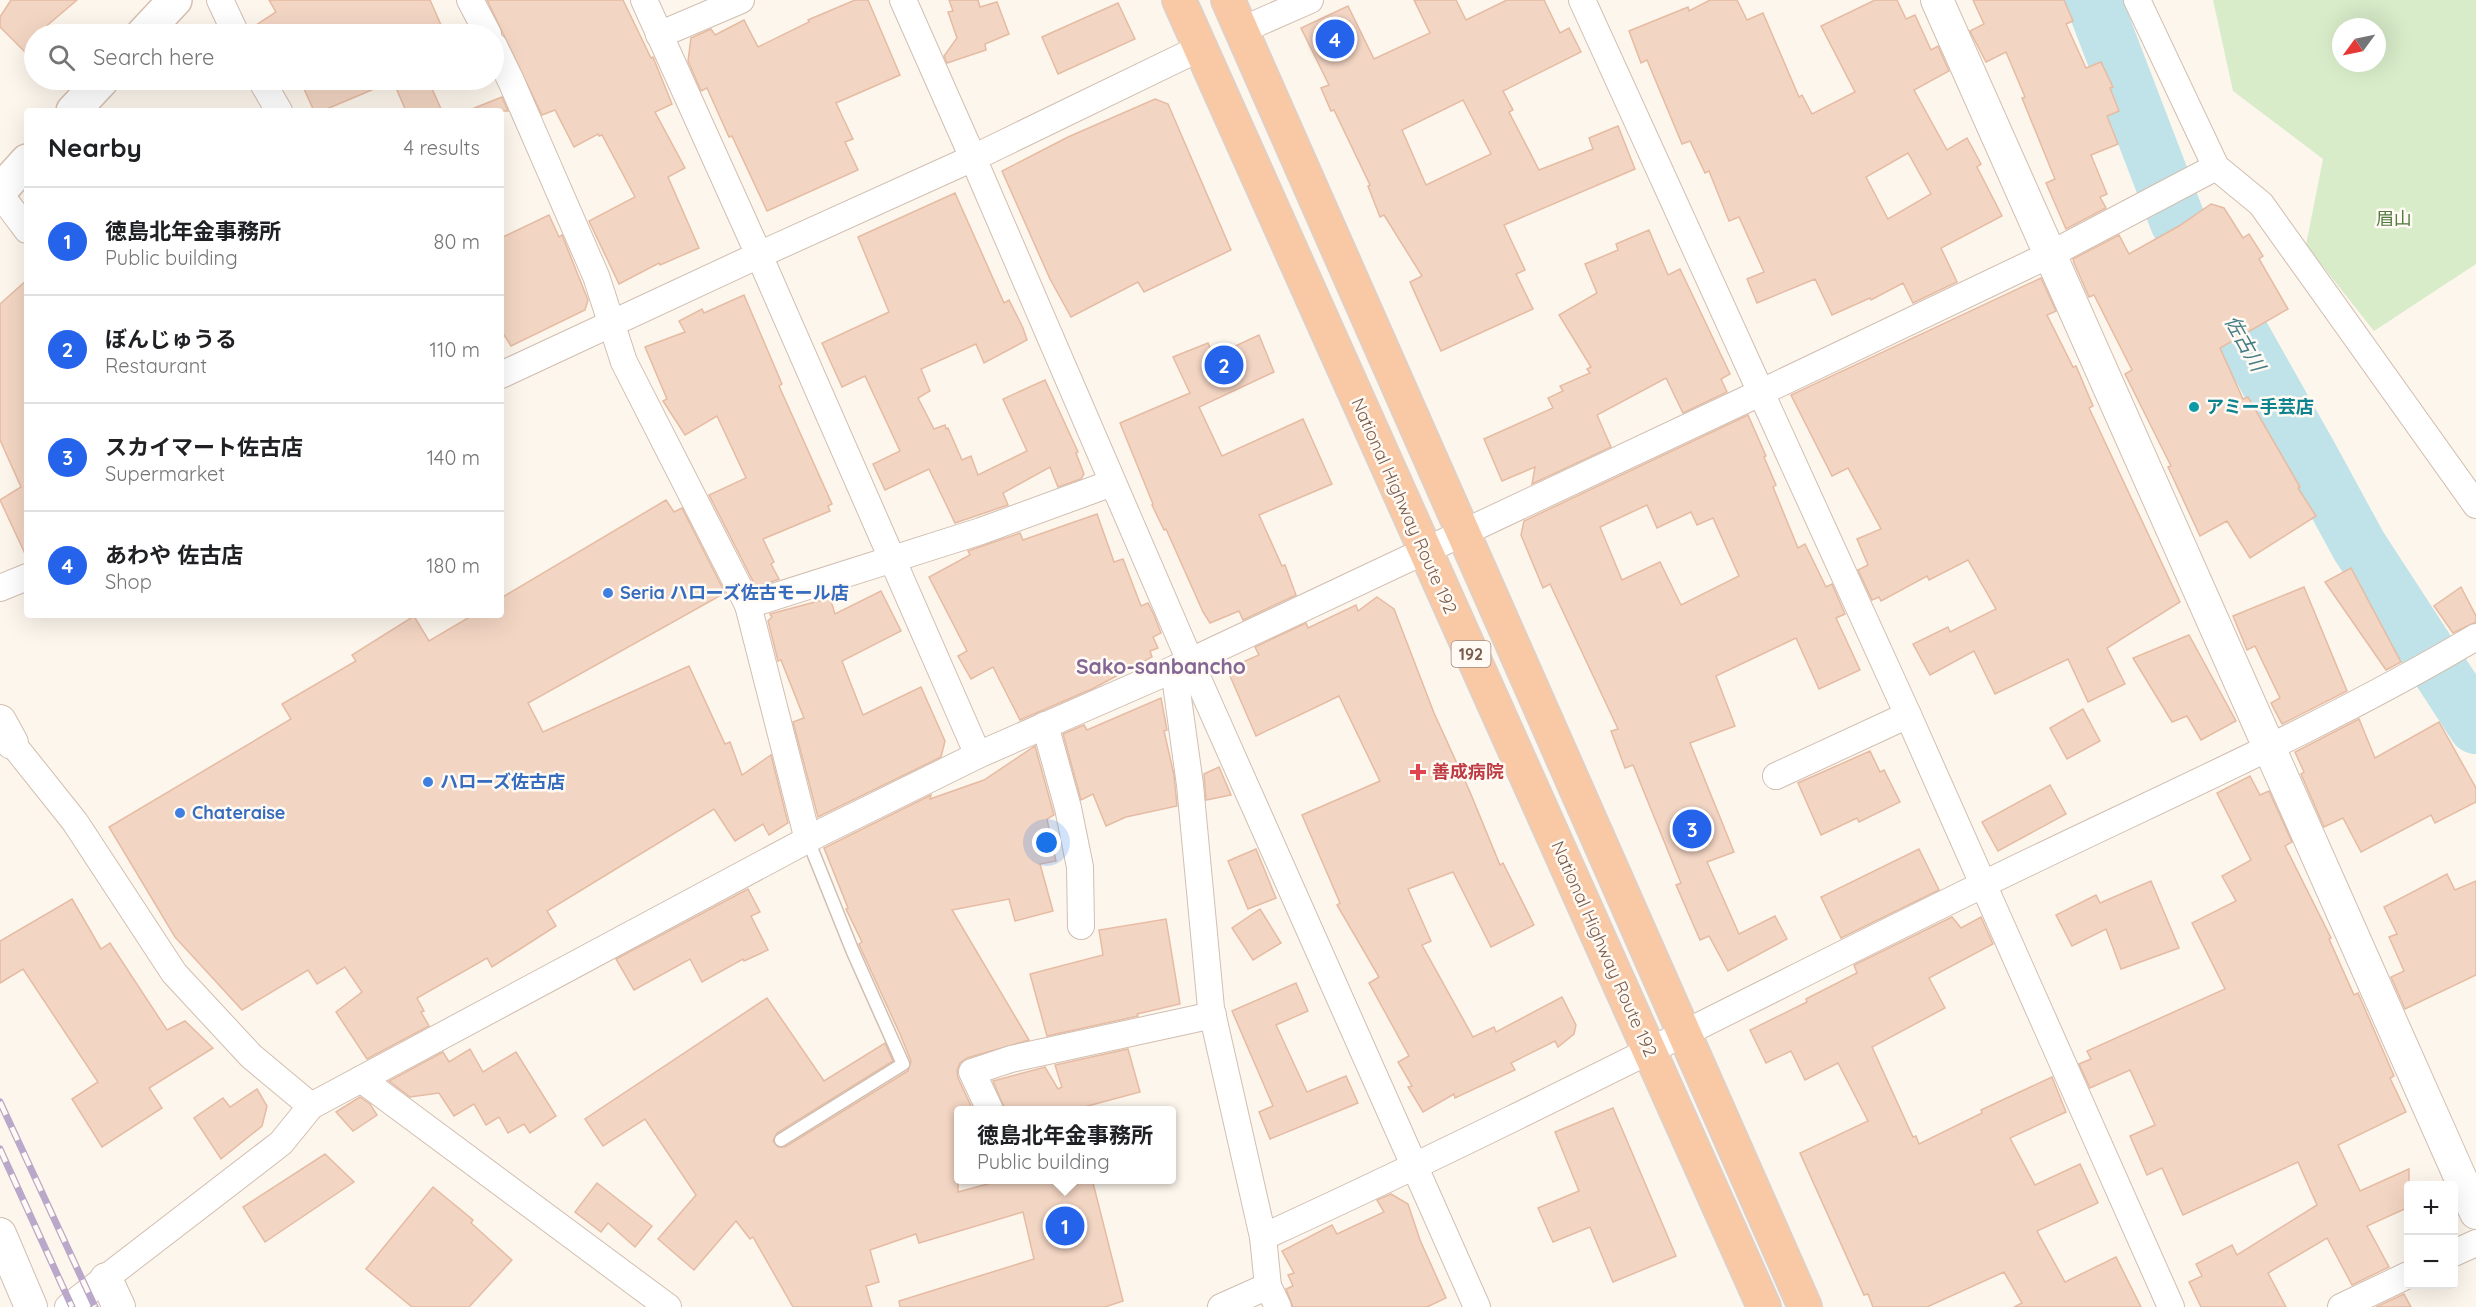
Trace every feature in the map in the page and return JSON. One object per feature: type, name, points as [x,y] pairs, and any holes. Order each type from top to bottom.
[{"type":"highway","name":"National Highway Route 192","points":[[1179,0],[1764,1307]]},
{"type":"highway","name":"192","points":[[1228,0],[1805,1307]]},
{"type":"main road","points":[[152,24],[175,0]]},
{"type":"main road","points":[[76,108],[93,90]]},
{"type":"main road","points":[[0,192],[24,164]]},
{"type":"street","points":[[220,0],[231,24]]},
{"type":"street","points":[[470,0],[483,24]]},
{"type":"street","points":[[644,0],[759,255],[978,755]]},
{"type":"street","points":[[659,35],[741,0]]},
{"type":"street","points":[[903,0],[1112,483],[1182,665],[1415,1167],[1477,1307]]},
{"type":"street","points":[[1242,30],[1310,0]]},
{"type":"street","points":[[1582,0],[1908,715],[2171,1307]]},
{"type":"street","points":[[1937,0],[2476,1213]]},
{"type":"street","points":[[2138,0],[2216,167],[2261,204],[2476,505]]},
{"type":"street","points":[[504,374],[973,158],[1200,48]]},
{"type":"street","points":[[504,67],[596,276],[624,362],[748,605],[808,840]]},
{"type":"street","points":[[267,90],[277,108]]},
{"type":"street","points":[[68,1307],[281,1143],[311,1106],[808,840],[978,755],[1182,665],[2050,254],[2216,167]]},
{"type":"street","points":[[0,192],[24,226]]},
{"type":"street","points":[[748,605],[981,531],[1112,483]]},
{"type":"street","points":[[0,588],[24,578]]},
{"type":"street","points":[[1263,1237],[1415,1167],[1983,884],[2269,746],[2431,664],[2476,637]]},
{"type":"street","points":[[1182,665],[1190,785],[1213,1015],[1263,1237],[1273,1296],[1221,1307]]},
{"type":"street","points":[[1776,776],[1908,715]]},
{"type":"street","points":[[1045,725],[1068,808],[1070,875],[1081,926]]},
{"type":"street","points":[[6,732],[75,822],[174,973],[251,1056],[311,1106]]},
{"type":"street","points":[[988,1106],[972,1072],[1011,1059],[1213,1015]]},
{"type":"street","points":[[361,1079],[668,1307]]},
{"type":"street","points":[[0,1234],[31,1307]]},
{"type":"street","points":[[2458,1251],[2476,1242]]},
{"type":"street","points":[[2342,1307],[2404,1277]]},
{"type":"street","points":[[106,1279],[119,1307]]},
{"type":"lane","points":[[781,1140],[903,1064],[853,952],[808,840]]},
{"type":"green space","name":"眉山","points":[[2213,0],[2476,0],[2476,264],[2374,331],[2306,245],[2323,159],[2233,91]]},
{"type":"building","points":[[11,0],[77,0],[49,24],[24,24],[24,51],[0,27],[0,17]]},
{"type":"building","points":[[269,0],[430,0],[441,24],[258,24],[276,12]]},
{"type":"building","points":[[487,0],[623,0],[651,58],[653,57],[672,104],[655,112],[685,168],[668,177],[699,248],[660,265],[659,263],[619,284],[589,221],[635,197],[602,135],[598,134],[574,147],[555,110],[542,115],[504,36],[504,24],[498,24]]},
{"type":"building","points":[[855,0],[868,0],[900,75],[836,103],[853,139],[845,142],[858,170],[767,211],[707,88],[701,91],[688,61],[691,38],[711,29],[715,35],[744,20],[758,47],[809,22],[808,20]]},
{"type":"building","points":[[949,0],[978,0],[980,7],[997,2],[1009,34],[985,44],[986,50],[947,63],[944,56],[957,38],[948,12],[953,11]]},
{"type":"building","points":[[1414,0],[1456,0],[1466,20],[1507,0],[1544,0],[1560,33],[1569,28],[1581,52],[1503,91],[1513,110],[1509,112],[1539,170],[1593,149],[1589,138],[1618,126],[1635,169],[1504,225],[1525,270],[1516,274],[1533,309],[1441,351],[1410,282],[1422,276],[1384,215],[1380,217],[1368,186],[1370,185],[1321,88],[1329,85],[1301,28],[1348,6],[1374,59],[1430,33]],"holes":[[[1463,100],[1491,154],[1426,185],[1402,130]]]},
{"type":"building","points":[[1710,0],[1737,0],[1747,20],[1763,13],[1799,97],[1802,95],[1812,114],[1855,92],[1821,26],[1875,0],[1897,0],[1906,19],[1915,15],[1931,50],[1938,46],[1949,71],[1914,90],[1947,150],[1967,138],[1981,164],[1977,167],[2002,216],[1941,248],[1957,282],[1913,303],[1903,283],[1871,300],[1870,298],[1832,315],[1815,279],[1757,303],[1747,279],[1764,272],[1739,217],[1729,221],[1709,171],[1705,173],[1690,141],[1682,144],[1647,60],[1641,63],[1629,31],[1688,7],[1689,11]],"holes":[[[1908,153],[1931,194],[1888,219],[1866,177]]]},
{"type":"building","points":[[1973,0],[2064,0],[2073,21],[2066,24],[2086,68],[2101,62],[2113,87],[2110,88],[2119,111],[2107,116],[2118,144],[2091,155],[2107,194],[2100,197],[2106,208],[2066,229],[2046,183],[2055,179],[2006,52],[1986,62],[1970,31],[1984,24]]},
{"type":"building","points":[[1118,3],[1135,39],[1058,74],[1042,37]]},
{"type":"building","points":[[305,90],[372,90],[329,108],[313,108]]},
{"type":"building","points":[[397,90],[433,90],[441,108],[405,108]]},
{"type":"building","points":[[502,97],[508,111],[504,111],[504,108],[474,108]]},
{"type":"building","points":[[1155,99],[1168,104],[1231,250],[1144,292],[1138,282],[1071,317],[1050,279],[1002,171],[1068,137]]},
{"type":"building","points":[[955,193],[1004,303],[1009,300],[1027,340],[984,363],[976,344],[921,369],[930,391],[918,398],[934,429],[945,425],[946,429],[948,428],[962,460],[971,456],[978,475],[1027,451],[1003,399],[1045,380],[1078,452],[1076,453],[1084,474],[1081,479],[1058,487],[1050,467],[1003,493],[1008,505],[955,523],[929,469],[885,490],[873,464],[900,451],[865,376],[842,387],[822,343],[889,312],[858,237]]},
{"type":"building","points":[[2211,204],[2224,208],[2243,238],[2249,234],[2263,256],[2259,259],[2288,309],[2220,348],[2243,399],[2248,397],[2316,516],[2250,558],[2227,521],[2200,536],[2168,467],[2171,466],[2125,374],[2132,370],[2094,295],[2089,297],[2073,259],[2119,235],[2129,254],[2179,226]]},
{"type":"building","points":[[549,215],[559,237],[562,235],[588,300],[585,310],[511,346],[504,335],[504,237]]},
{"type":"building","points":[[1649,230],[1668,275],[1680,269],[1730,374],[1721,379],[1727,392],[1683,413],[1666,378],[1597,415],[1611,447],[1532,484],[1535,467],[1502,481],[1484,439],[1553,408],[1548,398],[1563,391],[1560,386],[1590,373],[1587,369],[1591,367],[1559,315],[1597,293],[1585,264],[1618,250],[1616,244]]},
{"type":"building","points":[[2041,278],[2056,311],[2047,315],[2073,367],[2076,366],[2093,406],[2089,408],[2180,602],[2107,648],[2125,684],[2088,702],[2068,659],[1995,694],[1974,651],[1930,675],[1913,644],[1948,627],[1950,632],[1996,609],[1968,560],[1929,580],[1927,576],[1881,601],[1879,597],[1872,600],[1858,570],[1868,565],[1857,539],[1881,529],[1848,468],[1832,476],[1791,395]]},
{"type":"building","points":[[24,283],[24,552],[0,500],[21,487],[0,440],[0,304]]},
{"type":"building","points":[[744,295],[782,384],[779,386],[832,504],[828,506],[830,511],[763,539],[774,562],[771,564],[779,579],[756,587],[709,495],[746,478],[717,416],[685,435],[663,401],[667,399],[645,347],[685,332],[679,321],[702,309],[704,313]]},
{"type":"building","points":[[1259,335],[1274,372],[1199,407],[1222,456],[1303,419],[1332,484],[1259,515],[1282,566],[1285,565],[1296,595],[1243,620],[1239,611],[1210,623],[1166,529],[1164,530],[1152,505],[1120,423],[1190,393],[1173,357],[1208,343],[1214,356]]},
{"type":"building","points":[[1748,415],[1766,456],[1764,457],[1776,485],[1773,487],[1798,548],[1805,544],[1826,587],[1832,584],[1845,614],[1836,618],[1860,670],[1819,689],[1796,638],[1716,676],[1735,726],[1690,743],[1734,852],[1707,862],[1739,934],[1775,916],[1787,939],[1728,971],[1709,936],[1700,940],[1676,885],[1681,883],[1633,765],[1625,768],[1611,731],[1618,729],[1550,584],[1543,588],[1521,535],[1524,521]],"holes":[[[1647,505],[1657,528],[1691,512],[1697,525],[1713,518],[1739,576],[1681,605],[1660,562],[1622,580],[1600,527]]]},
{"type":"building","name":"ハローズ佐古店","points":[[666,500],[674,512],[682,508],[725,593],[528,703],[543,732],[689,666],[725,744],[730,742],[742,775],[771,755],[788,823],[769,835],[763,824],[735,841],[714,809],[547,911],[556,926],[492,967],[487,958],[417,998],[424,1011],[421,1012],[429,1026],[367,1059],[336,1012],[362,992],[345,967],[317,984],[308,970],[242,1010],[175,937],[109,827],[291,719],[282,704],[356,661],[352,655],[411,618],[415,618],[429,641],[468,618],[504,618],[504,596]]},
{"type":"building","points":[[1097,514],[1114,562],[1123,559],[1141,606],[1148,603],[1154,615],[1161,633],[1153,637],[1158,648],[1150,651],[1152,657],[1094,688],[1020,720],[993,667],[971,679],[958,656],[967,651],[929,577],[970,555],[968,551],[1020,533],[1023,540]]},
{"type":"building","points":[[2351,568],[2401,662],[2386,670],[2325,582]]},
{"type":"building","points":[[2304,587],[2347,691],[2282,724],[2271,703],[2280,698],[2255,646],[2247,650],[2233,616]]},
{"type":"building","points":[[2461,587],[2476,616],[2476,622],[2453,633],[2434,606]]},
{"type":"building","points":[[881,591],[901,631],[842,661],[863,715],[921,687],[945,741],[941,757],[818,817],[793,722],[804,718],[781,660],[778,661],[768,621],[772,617],[770,614],[830,598],[835,614]]},
{"type":"building","points":[[1377,597],[1394,609],[1434,713],[1500,865],[1503,863],[1534,925],[1491,947],[1453,872],[1408,889],[1431,941],[1422,945],[1473,1037],[1494,1027],[1496,1032],[1562,997],[1576,1025],[1574,1034],[1558,1047],[1555,1041],[1511,1063],[1515,1070],[1455,1098],[1454,1094],[1423,1112],[1408,1087],[1412,1086],[1398,1062],[1409,1056],[1369,983],[1379,977],[1337,905],[1340,903],[1302,815],[1380,781],[1339,696],[1256,736],[1227,669],[1259,655],[1255,647],[1306,623],[1308,628],[1356,605],[1358,611]]},
{"type":"building","points":[[2189,635],[2236,721],[2201,740],[2187,716],[2172,722],[2133,658]]},
{"type":"building","points":[[1161,698],[1167,730],[1164,731],[1174,775],[1177,806],[1126,817],[1106,826],[1093,794],[1081,800],[1063,734],[1084,725],[1087,730]]},
{"type":"building","points":[[2083,709],[2100,741],[2067,759],[2050,728]]},
{"type":"building","points":[[2359,719],[2375,758],[2439,722],[2476,788],[2476,802],[2435,823],[2431,815],[2361,852],[2343,818],[2324,827],[2301,774],[2304,772],[2295,752]]},
{"type":"building","points":[[1035,746],[1054,815],[1047,819],[1056,861],[1040,864],[1053,911],[1015,921],[1009,899],[952,910],[1029,1040],[967,1058],[960,1063],[957,1070],[958,1078],[971,1106],[954,1106],[954,1184],[958,1184],[958,1192],[988,1184],[1093,1184],[1123,1301],[1105,1307],[900,1307],[899,1301],[1034,1259],[1023,1212],[919,1243],[916,1234],[870,1250],[879,1282],[866,1286],[872,1307],[793,1307],[753,1237],[750,1239],[736,1221],[694,1270],[658,1239],[696,1195],[645,1119],[603,1146],[585,1119],[767,998],[824,1081],[885,1043],[893,1061],[777,1133],[773,1141],[778,1147],[785,1147],[908,1071],[911,1061],[861,949],[859,944],[862,942],[846,909],[848,908],[824,848],[931,795],[930,799],[984,780]]},
{"type":"building","points":[[1870,751],[1880,772],[1884,770],[1900,802],[1859,822],[1857,818],[1821,835],[1798,783]]},
{"type":"building","points":[[1219,767],[1231,795],[1206,800],[1204,774]]},
{"type":"building","points":[[2250,776],[2260,795],[2269,791],[2292,842],[2285,846],[2331,938],[2329,939],[2354,995],[2358,993],[2394,1076],[2390,1078],[2406,1112],[2338,1145],[2360,1191],[2409,1169],[2409,1181],[2404,1181],[2404,1209],[2367,1226],[2389,1267],[2352,1285],[2327,1238],[2268,1273],[2286,1307],[2201,1307],[2189,1282],[2202,1276],[2196,1264],[2232,1245],[2237,1255],[2317,1205],[2298,1162],[2183,1215],[2162,1168],[2147,1175],[2130,1136],[2155,1125],[2130,1070],[2090,1088],[2079,1064],[2091,1059],[2087,1051],[2225,989],[2192,923],[2236,901],[2222,876],[2251,860],[2217,793]]},
{"type":"building","points":[[2050,785],[2066,814],[1998,851],[1982,822]]},
{"type":"building","points":[[1256,849],[1276,898],[1248,909],[1228,861]]},
{"type":"building","points":[[1919,849],[1939,890],[1841,938],[1821,897]]},
{"type":"building","points":[[2447,874],[2455,890],[2476,881],[2476,975],[2405,1009],[2391,977],[2404,971],[2389,937],[2397,934],[2384,907]]},
{"type":"building","points":[[2151,881],[2179,948],[2121,969],[2106,929],[2072,946],[2056,915],[2096,895],[2100,903]]},
{"type":"building","points":[[748,889],[760,912],[751,916],[768,950],[744,961],[743,959],[702,982],[690,959],[634,990],[616,959]]},
{"type":"building","points":[[72,899],[101,949],[110,943],[167,1030],[185,1021],[213,1048],[149,1088],[162,1108],[102,1147],[72,1099],[98,1082],[23,969],[0,983],[0,941]]},
{"type":"building","points":[[1260,909],[1281,943],[1253,960],[1232,928]]},
{"type":"building","points":[[1952,917],[1961,928],[1981,917],[1993,944],[1929,978],[1945,1008],[1872,1047],[1913,1137],[1916,1136],[1919,1144],[1982,1113],[1981,1110],[2052,1077],[2066,1112],[2010,1138],[2035,1185],[2080,1164],[2098,1203],[2037,1231],[2065,1282],[2116,1257],[2141,1307],[2014,1307],[2022,1303],[2004,1272],[1927,1307],[1873,1307],[1868,1294],[1864,1295],[1800,1153],[1868,1121],[1838,1063],[1805,1080],[1791,1051],[1766,1063],[1750,1030],[1807,1002],[1806,999],[1857,973],[1854,965]]},
{"type":"building","points":[[1166,919],[1180,1004],[1137,1014],[1138,1016],[1047,1036],[1030,974],[1103,955],[1099,930]]},
{"type":"building","points":[[1296,983],[1308,1011],[1276,1025],[1307,1092],[1346,1076],[1358,1103],[1270,1139],[1259,1112],[1273,1106],[1232,1011]]},
{"type":"building","points":[[470,1049],[483,1072],[516,1052],[556,1116],[530,1133],[524,1124],[508,1133],[499,1117],[486,1125],[474,1104],[454,1116],[439,1093],[410,1097],[389,1081],[443,1052],[449,1062]]},
{"type":"building","points":[[1128,1049],[1140,1092],[1088,1106],[1003,1106],[993,1081],[1045,1067],[1058,1089],[1062,1087],[1055,1065]]},
{"type":"building","points":[[257,1089],[267,1106],[262,1126],[221,1159],[194,1118],[223,1098],[230,1107]]},
{"type":"building","points":[[360,1097],[370,1104],[377,1115],[353,1131],[336,1112]]},
{"type":"building","points":[[1613,1108],[1676,1256],[1613,1282],[1590,1227],[1553,1242],[1538,1208],[1579,1191],[1555,1132]]},
{"type":"building","points":[[325,1154],[354,1182],[265,1242],[243,1207]]},
{"type":"building","points":[[597,1183],[652,1226],[635,1247],[608,1223],[601,1232],[575,1212]]},
{"type":"building","points":[[433,1187],[473,1220],[471,1223],[512,1260],[469,1307],[412,1307],[366,1269]]},
{"type":"building","points":[[1391,1194],[1408,1204],[1420,1240],[1446,1298],[1427,1307],[1293,1307],[1286,1289],[1293,1286],[1288,1275],[1294,1273],[1282,1251],[1332,1225],[1337,1234],[1384,1212],[1377,1200]]},
{"type":"building","points":[[2404,1294],[2411,1307],[2376,1307]]},
{"type":"waterway","name":"佐古川","points":[[2093,0],[2178,222],[2359,546],[2476,726]]},
{"type":"railway","points":[[0,1102],[95,1307]]},
{"type":"railway","points":[[0,1149],[72,1307]]},
{"type":"place","name":"あわや 佐古店","points":[[1335,39]]},
{"type":"place","name":"ぼんじゅうる","points":[[1224,365]]},
{"type":"place","name":"アミー手芸店","points":[[2194,407]]},
{"type":"place","name":"Seria ハローズ佐古モール店","points":[[608,593]]},
{"type":"place","name":"善成病院","points":[[1418,772]]},
{"type":"place","name":"ハローズ佐古店","points":[[428,782]]},
{"type":"place","name":"Chateraise","points":[[180,813]]},
{"type":"place","name":"スカイマート佐古店","points":[[1692,829]]},
{"type":"place","name":"徳島北年金事務所","points":[[1065,1226]]},
{"type":"district","name":"Sako-sanbancho","points":[[1161,667]]}]
